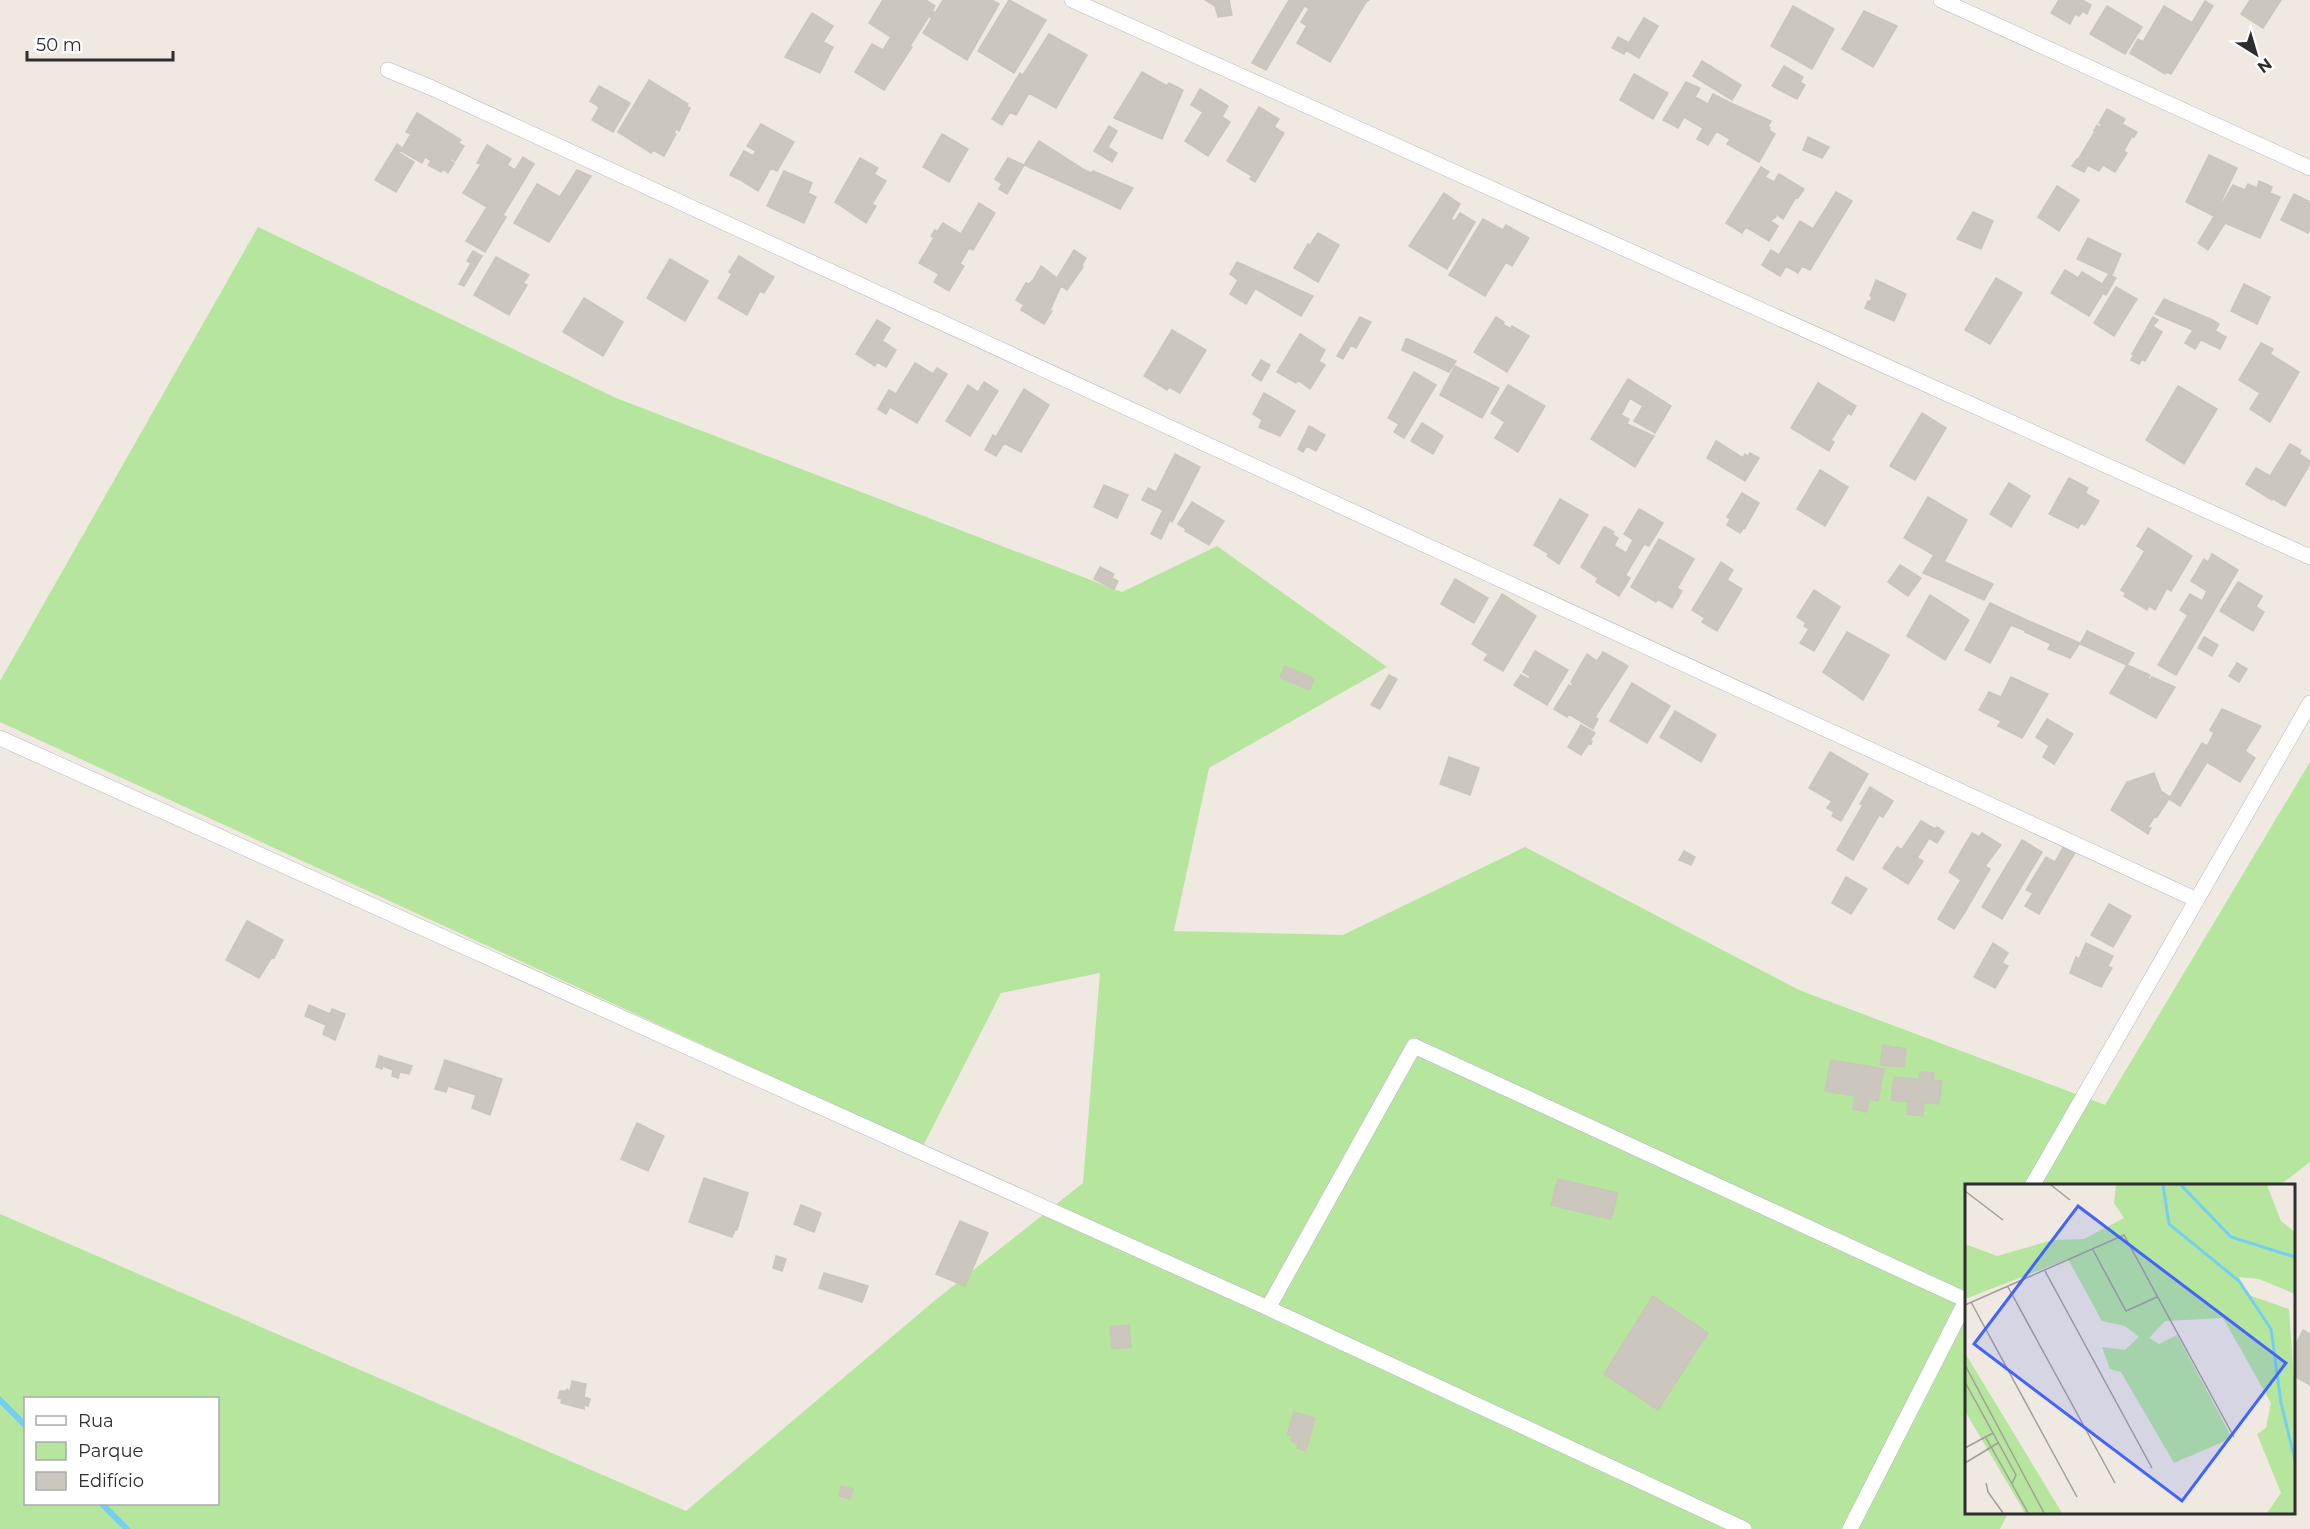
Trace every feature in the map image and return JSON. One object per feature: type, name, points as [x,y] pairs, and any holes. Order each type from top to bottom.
[{"type":"street","points":[[1072,0],[2310,557]]},
{"type":"street","points":[[1941,0],[2310,168]]},
{"type":"street","points":[[388,70],[432,88],[2197,900]]},
{"type":"street","points":[[2033,1184],[2310,703]]},
{"type":"street","points":[[0,738],[1268,1308],[1744,1529]]},
{"type":"street","points":[[1268,1308],[1414,1046],[1965,1300]]},
{"type":"street","points":[[1850,1529],[1965,1302]]},
{"type":"green space","points":[[258,227],[616,398],[1122,592],[1217,546],[1387,667],[1209,768],[1174,931],[1343,935],[1525,847],[1799,990],[2105,1105],[2310,762],[2310,1162],[2281,1184],[1965,1184],[1965,1514],[2008,1514],[2000,1529],[0,1529],[0,1214],[686,1511],[933,1302],[1083,1183],[1100,973],[1001,993],[923,1146],[0,722],[0,681]]},
{"type":"building","points":[[883,0],[926,0],[935,6],[931,18],[929,16],[884,90],[855,72],[872,44],[883,50],[891,37],[869,23]]},
{"type":"building","points":[[943,0],[992,0],[999,4],[967,60],[923,33]]},
{"type":"building","points":[[1009,0],[1046,20],[1014,73],[978,51]]},
{"type":"building","points":[[1205,0],[1229,0],[1232,15],[1218,17],[1215,6]]},
{"type":"building","points":[[1289,0],[1308,0],[1266,70],[1252,63]]},
{"type":"building","points":[[1308,0],[1369,0],[1330,62],[1297,43],[1307,26],[1301,22],[1309,9],[1305,6]]},
{"type":"building","points":[[2059,0],[2082,0],[2091,5],[2087,14],[2083,11],[2079,16],[2075,14],[2070,24],[2051,13]]},
{"type":"building","points":[[2250,0],[2281,0],[2263,28],[2241,14]]},
{"type":"building","points":[[2205,1],[2213,6],[2171,74],[2166,72],[2165,74],[2130,53],[2138,39],[2143,42],[2164,6],[2192,23]]},
{"type":"building","points":[[1793,6],[1834,29],[1812,69],[1771,46]]},
{"type":"building","points":[[2107,6],[2142,27],[2125,54],[2090,34]]},
{"type":"building","points":[[1864,11],[1897,26],[1873,67],[1842,49]]},
{"type":"building","points":[[812,13],[833,26],[823,42],[833,47],[820,73],[785,57]]},
{"type":"building","points":[[1644,18],[1658,26],[1639,58],[1626,50],[1624,54],[1612,48],[1618,37],[1629,43]]},
{"type":"building","points":[[1049,34],[1087,55],[1056,108],[1029,93],[1016,115],[1010,112],[1002,125],[992,119],[1020,73],[1023,75]]},
{"type":"building","points":[[1702,61],[1741,85],[1732,100],[1693,76]]},
{"type":"building","points":[[1784,66],[1803,77],[1800,82],[1805,85],[1797,99],[1772,86]]},
{"type":"building","points":[[1142,72],[1167,86],[1169,83],[1183,90],[1162,139],[1114,118]]},
{"type":"building","points":[[1634,74],[1668,93],[1653,119],[1620,100]]},
{"type":"building","points":[[649,80],[688,104],[686,106],[690,108],[679,131],[676,129],[674,133],[676,134],[664,156],[653,150],[651,153],[618,132]]},
{"type":"building","points":[[1686,82],[1700,88],[1695,97],[1708,104],[1713,94],[1733,104],[1708,145],[1697,139],[1703,128],[1684,117],[1678,128],[1663,120]]},
{"type":"building","points":[[599,86],[630,103],[613,132],[592,120],[599,108],[590,101]]},
{"type":"building","points":[[1200,89],[1228,106],[1222,117],[1230,122],[1208,156],[1185,141],[1203,112],[1191,105]]},
{"type":"building","points":[[1733,104],[1771,121],[1768,126],[1769,130],[1775,134],[1759,162],[1727,144],[1730,139],[1716,131]]},
{"type":"building","points":[[1259,107],[1279,119],[1274,127],[1284,133],[1255,182],[1250,179],[1252,176],[1227,161]]},
{"type":"building","points":[[2107,109],[2125,119],[2122,124],[2137,132],[2134,137],[2132,136],[2124,151],[2127,153],[2115,172],[2103,165],[2099,171],[2088,165],[2084,172],[2072,166],[2094,133],[2097,132],[2094,131],[2097,125],[2100,127],[2102,125],[2099,123]]},
{"type":"building","points":[[417,113],[461,140],[458,143],[464,146],[455,161],[451,158],[450,160],[454,163],[448,173],[443,169],[441,172],[428,165],[431,161],[425,157],[422,163],[401,151],[411,134],[406,132]]},
{"type":"building","points":[[761,124],[794,142],[777,171],[771,168],[758,191],[741,179],[730,175],[744,151],[753,156],[756,151],[747,146]]},
{"type":"building","points":[[1109,126],[1117,131],[1108,147],[1117,153],[1112,162],[1094,151]]},
{"type":"building","points":[[942,134],[968,149],[949,182],[923,167]]},
{"type":"building","points":[[1808,137],[1829,147],[1822,158],[1803,150]]},
{"type":"building","points":[[1039,141],[1083,169],[1073,187],[1024,165]]},
{"type":"building","points":[[397,144],[402,148],[399,153],[414,162],[396,192],[375,180]]},
{"type":"building","points":[[487,145],[511,159],[507,165],[515,170],[523,157],[534,164],[503,215],[506,217],[485,252],[466,241],[487,207],[463,193],[481,164],[477,163]]},
{"type":"building","points":[[2209,155],[2237,168],[2214,216],[2186,202]]},
{"type":"building","points":[[860,158],[878,168],[874,174],[886,181],[872,204],[876,206],[866,223],[835,202]]},
{"type":"building","points":[[1008,158],[1024,165],[1007,194],[999,189],[1002,184],[995,179]]},
{"type":"building","points":[[1761,167],[1769,172],[1765,177],[1774,182],[1779,174],[1804,189],[1798,198],[1796,197],[1783,219],[1775,213],[1776,217],[1770,221],[1778,226],[1769,241],[1746,227],[1742,233],[1726,223]]},
{"type":"building","points":[[1083,169],[1133,188],[1120,209],[1073,187]]},
{"type":"building","points":[[577,170],[591,176],[549,242],[514,223],[537,184],[560,197]]},
{"type":"building","points":[[784,171],[812,183],[808,193],[816,197],[804,223],[767,206]]},
{"type":"building","points":[[2259,181],[2272,187],[2270,193],[2280,197],[2260,238],[2225,223],[2208,250],[2198,243],[2233,185],[2245,190],[2248,184],[2257,188]]},
{"type":"building","points":[[2057,186],[2079,200],[2059,231],[2038,217]]},
{"type":"building","points":[[1836,192],[1852,201],[1810,270],[1802,266],[1798,273],[1786,266],[1780,276],[1762,265],[1771,250],[1779,255],[1800,221],[1813,229]]},
{"type":"building","points":[[1444,193],[1460,204],[1451,219],[1455,221],[1460,213],[1475,222],[1447,269],[1409,246]]},
{"type":"building","points":[[2294,194],[2310,202],[2308,233],[2281,220]]},
{"type":"building","points":[[979,203],[995,213],[973,250],[969,248],[960,264],[964,266],[949,291],[934,282],[939,274],[919,263],[934,238],[931,236],[935,230],[937,232],[943,223],[961,234]]},
{"type":"building","points":[[1973,212],[1993,221],[1981,249],[1957,239]]},
{"type":"building","points":[[1483,219],[1503,230],[1506,225],[1529,238],[1512,266],[1506,262],[1485,296],[1449,275]]},
{"type":"building","points":[[1318,233],[1339,245],[1318,282],[1294,268],[1308,244],[1310,245]]},
{"type":"building","points":[[2088,238],[2121,254],[2112,275],[2077,259]]},
{"type":"building","points":[[1074,250],[1086,258],[1083,267],[1067,290],[1061,286],[1050,310],[1052,311],[1044,324],[1021,310],[1024,305],[1016,300],[1026,283],[1029,284],[1033,280],[1041,266],[1057,278]]},
{"type":"building","points":[[473,251],[482,256],[464,286],[459,284],[471,263],[467,261]]},
{"type":"building","points":[[739,256],[774,277],[764,293],[760,291],[747,315],[718,298]]},
{"type":"building","points":[[496,257],[529,275],[523,283],[527,285],[509,315],[474,295]]},
{"type":"building","points":[[670,259],[708,281],[685,321],[647,298]]},
{"type":"building","points":[[1237,262],[1264,274],[1246,304],[1230,294],[1238,280],[1230,274]]},
{"type":"building","points":[[2065,270],[2078,278],[2082,272],[2102,284],[2109,274],[2116,278],[2106,295],[2103,293],[2089,316],[2051,293]]},
{"type":"building","points":[[1264,274],[1313,296],[1301,316],[1256,289]]},
{"type":"building","points":[[1996,278],[2022,293],[1990,344],[1965,330]]},
{"type":"building","points":[[1876,280],[1906,294],[1894,321],[1865,308],[1872,297],[1870,296]]},
{"type":"building","points":[[2244,284],[2270,297],[2257,324],[2231,311]]},
{"type":"building","points":[[2116,287],[2137,299],[2114,336],[2094,323]]},
{"type":"building","points":[[584,298],[623,322],[603,356],[563,332]]},
{"type":"building","points":[[2164,299],[2213,320],[2195,349],[2185,343],[2193,330],[2155,314]]},
{"type":"building","points":[[1360,317],[1371,322],[1356,348],[1351,345],[1343,359],[1337,356]]},
{"type":"building","points":[[1496,317],[1511,329],[1512,326],[1529,336],[1507,372],[1474,352]]},
{"type":"building","points":[[2153,317],[2158,320],[2153,326],[2162,332],[2145,361],[2142,359],[2139,364],[2131,360],[2134,355],[2132,354]]},
{"type":"building","points":[[877,320],[890,328],[882,341],[896,350],[886,367],[877,362],[875,366],[856,354]]},
{"type":"building","points":[[2213,320],[2219,324],[2215,331],[2226,337],[2220,349],[2201,340]]},
{"type":"building","points":[[1172,330],[1206,350],[1180,393],[1169,387],[1167,390],[1144,376]]},
{"type":"building","points":[[1300,334],[1325,350],[1319,361],[1325,365],[1310,389],[1298,380],[1296,383],[1277,372]]},
{"type":"building","points":[[1406,339],[1456,361],[1449,372],[1402,350]]},
{"type":"building","points":[[2261,343],[2273,349],[2270,354],[2299,372],[2270,422],[2250,409],[2260,393],[2239,380]]},
{"type":"building","points":[[1261,360],[1270,365],[1261,381],[1252,375]]},
{"type":"building","points":[[915,363],[933,374],[937,368],[947,374],[917,423],[890,407],[886,414],[878,409],[889,390],[896,394]]},
{"type":"building","points":[[1455,366],[1499,388],[1482,418],[1440,395]]},
{"type":"building","points":[[1414,372],[1436,385],[1404,438],[1394,432],[1399,424],[1388,418]]},
{"type":"building","points":[[1628,379],[1671,406],[1655,433],[1634,421],[1643,406],[1630,398],[1621,415],[1629,419],[1627,424],[1654,436],[1647,447],[1599,426]]},
{"type":"building","points":[[984,382],[998,391],[970,436],[946,421],[968,385],[978,392]]},
{"type":"building","points":[[1818,383],[1856,406],[1851,415],[1848,413],[1831,440],[1834,442],[1829,451],[1791,428]]},
{"type":"building","points":[[1508,385],[1545,406],[1518,452],[1495,438],[1505,422],[1491,413]]},
{"type":"building","points":[[2178,386],[2217,409],[2184,464],[2146,440]]},
{"type":"building","points":[[1024,389],[1049,405],[1021,452],[1004,443],[996,456],[985,450],[993,435],[996,437]]},
{"type":"building","points":[[1264,393],[1295,411],[1280,436],[1259,427],[1262,420],[1253,414]]},
{"type":"building","points":[[1922,413],[1946,428],[1915,480],[1890,466]]},
{"type":"building","points":[[1422,423],[1443,436],[1433,454],[1411,441]]},
{"type":"building","points":[[1309,426],[1325,435],[1316,451],[1307,446],[1303,452],[1298,449]]},
{"type":"building","points":[[1599,426],[1647,447],[1635,467],[1591,439]]},
{"type":"building","points":[[1716,441],[1743,458],[1745,454],[1748,456],[1750,453],[1759,458],[1745,481],[1707,458]]},
{"type":"building","points":[[2290,444],[2301,450],[2299,454],[2310,461],[2310,464],[2285,506],[2275,498],[2272,500],[2246,484],[2256,468],[2270,476]]},
{"type":"building","points":[[1175,454],[1200,467],[1161,539],[1151,534],[1163,510],[1142,500],[1148,488],[1156,492]]},
{"type":"building","points":[[1820,470],[1848,487],[1825,526],[1797,509]]},
{"type":"building","points":[[2069,478],[2088,488],[2085,493],[2099,501],[2085,525],[2081,523],[2078,528],[2049,514]]},
{"type":"building","points":[[2009,483],[2030,496],[2011,527],[1990,514]]},
{"type":"building","points":[[1104,485],[1128,495],[1117,518],[1094,507]]},
{"type":"building","points":[[1742,493],[1759,503],[1740,533],[1727,525],[1730,519],[1727,517]]},
{"type":"building","points":[[1928,497],[1967,520],[1935,578],[1923,573],[1934,555],[1904,538]]},
{"type":"building","points":[[1560,499],[1588,515],[1559,564],[1547,556],[1549,554],[1534,545]]},
{"type":"building","points":[[1192,502],[1224,521],[1209,545],[1185,531],[1186,529],[1178,524]]},
{"type":"building","points":[[1639,509],[1663,523],[1649,546],[1644,544],[1625,575],[1630,578],[1619,596],[1596,582],[1598,578],[1581,567],[1604,527],[1618,538],[1613,545],[1626,553],[1633,540],[1624,534]]},
{"type":"building","points":[[1641,510],[1663,523],[1649,546],[1644,544],[1625,576],[1630,578],[1620,594],[1599,581],[1602,575],[1593,570],[1591,573],[1581,567],[1605,527],[1614,532],[1612,534],[1618,538],[1614,546],[1619,549],[1616,554],[1623,558],[1635,538],[1627,533]]},
{"type":"building","points":[[2148,528],[2192,556],[2171,591],[2167,588],[2155,610],[2149,606],[2147,610],[2124,596],[2126,593],[2121,590],[2145,551],[2137,546]]},
{"type":"building","points":[[1659,539],[1694,559],[1677,588],[1682,591],[1672,608],[1658,599],[1656,602],[1631,587]]},
{"type":"building","points":[[2212,554],[2238,570],[2176,675],[2158,665],[2188,615],[2180,610],[2190,594],[2202,601],[2207,591],[2191,581],[2204,559],[2208,562]]},
{"type":"building","points":[[1721,562],[1733,570],[1727,580],[1742,589],[1717,631],[1702,622],[1705,618],[1692,610]]},
{"type":"building","points":[[1945,562],[1993,584],[1984,600],[1935,578]]},
{"type":"building","points":[[1900,565],[1921,578],[1908,596],[1888,582]]},
{"type":"building","points":[[1100,567],[1114,574],[1112,578],[1118,581],[1114,589],[1094,579]]},
{"type":"building","points":[[1455,579],[1488,598],[1474,623],[1441,604]]},
{"type":"building","points":[[2238,582],[2262,596],[2256,607],[2264,612],[2253,631],[2220,611]]},
{"type":"building","points":[[1814,590],[1840,607],[1814,651],[1800,643],[1809,629],[1804,626],[1806,623],[1797,617]]},
{"type":"building","points":[[1502,594],[1536,616],[1503,671],[1484,660],[1488,654],[1472,644]]},
{"type":"building","points":[[1930,595],[1969,620],[1945,660],[1907,636]]},
{"type":"building","points":[[1990,603],[2031,622],[2026,631],[2011,625],[1990,663],[1965,650]]},
{"type":"building","points":[[2031,622],[2080,643],[2070,658],[2048,649],[2051,644],[2025,632]]},
{"type":"building","points":[[2087,631],[2134,653],[2127,665],[2080,644]]},
{"type":"building","points":[[1847,632],[1889,655],[1863,700],[1823,672]]},
{"type":"building","points":[[2204,637],[2218,645],[2212,656],[2198,648]]},
{"type":"building","points":[[1535,651],[1568,670],[1547,705],[1514,685],[1521,675],[1529,679],[1530,676],[1523,672]]},
{"type":"building","points":[[1603,652],[1628,666],[1595,717],[1598,719],[1593,729],[1569,714],[1567,717],[1554,709],[1569,685],[1571,687],[1573,683],[1571,682],[1587,654],[1597,661]]},
{"type":"building","points":[[2237,663],[2247,669],[2239,682],[2229,676]]},
{"type":"building","points":[[2127,665],[2150,675],[2148,679],[2150,680],[2152,677],[2175,687],[2156,718],[2110,693]]},
{"type":"building","points":[[1285,666],[1314,679],[1309,690],[1280,677]]},
{"type":"building","points":[[1389,675],[1397,679],[1380,709],[1371,705]]},
{"type":"building","points":[[2011,677],[2048,694],[2022,738],[1998,726],[2001,721],[1979,710],[1989,692],[2001,697]]},
{"type":"building","points":[[1632,683],[1670,706],[1647,743],[1610,721]]},
{"type":"building","points":[[2222,709],[2261,726],[2245,751],[2255,758],[2240,782],[2207,762],[2180,806],[2169,799],[2202,743],[2207,746],[2214,733],[2210,730]]},
{"type":"building","points":[[1675,711],[1716,735],[1701,762],[1660,737]]},
{"type":"building","points":[[2047,719],[2073,734],[2054,764],[2043,757],[2049,746],[2036,737]]},
{"type":"building","points":[[1581,725],[1595,733],[1590,740],[1591,744],[1589,743],[1581,755],[1568,747]]},
{"type":"building","points":[[1830,752],[1868,774],[1841,821],[1832,816],[1834,812],[1827,808],[1832,801],[1809,788]]},
{"type":"building","points":[[1449,757],[1479,768],[1470,795],[1440,784]]},
{"type":"building","points":[[2154,773],[2161,791],[2170,797],[2148,827],[2151,828],[2148,834],[2111,810],[2127,782]]},
{"type":"building","points":[[1870,787],[1893,801],[1883,817],[1879,815],[1853,860],[1837,850],[1863,805],[1860,804]]},
{"type":"building","points":[[1921,821],[1944,832],[1937,843],[1929,838],[1917,858],[1902,849]]},
{"type":"building","points":[[1972,833],[1979,837],[1982,833],[2001,845],[1985,866],[1990,869],[1965,912],[1948,902],[1961,880],[1949,872]]},
{"type":"building","points":[[2022,840],[2042,852],[2002,919],[1982,907]]},
{"type":"building","points":[[2065,844],[2077,849],[2039,914],[2025,906],[2033,893],[2026,890],[2046,857],[2055,862]]},
{"type":"building","points":[[1897,847],[1923,861],[1908,884],[1883,868]]},
{"type":"building","points":[[1684,851],[1695,857],[1691,865],[1679,860]]},
{"type":"building","points":[[1846,877],[1867,889],[1851,914],[1832,903]]},
{"type":"building","points":[[1948,902],[1965,912],[1954,929],[1938,919]]},
{"type":"building","points":[[2109,904],[2131,916],[2113,947],[2091,935]]},
{"type":"building","points":[[247,921],[283,940],[274,958],[272,957],[259,978],[226,960]]},
{"type":"building","points":[[1993,943],[2008,953],[2002,963],[2008,966],[1995,988],[1974,977]]},
{"type":"building","points":[[2086,943],[2113,956],[2108,966],[2112,968],[2101,987],[2070,973],[2076,957],[2079,959]]},
{"type":"building","points":[[309,1005],[330,1014],[332,1009],[345,1014],[335,1040],[323,1034],[326,1025],[305,1016]]},
{"type":"building","points":[[1883,1045],[1906,1049],[1904,1067],[1880,1065]]},
{"type":"building","points":[[379,1056],[412,1066],[409,1074],[400,1072],[398,1078],[392,1076],[393,1070],[383,1066],[382,1069],[376,1067]]},
{"type":"building","points":[[445,1060],[502,1079],[490,1115],[472,1108],[476,1095],[448,1086],[446,1092],[435,1089]]},
{"type":"building","points":[[1831,1060],[1884,1069],[1878,1101],[1869,1099],[1867,1112],[1853,1109],[1855,1096],[1825,1091]]},
{"type":"building","points":[[1920,1072],[1934,1073],[1933,1080],[1942,1081],[1939,1104],[1891,1100],[1894,1077],[1919,1079]]},
{"type":"building","points":[[1908,1100],[1924,1102],[1923,1116],[1907,1114]]},
{"type":"building","points":[[637,1123],[664,1136],[648,1171],[621,1159]]},
{"type":"building","points":[[704,1178],[748,1193],[737,1230],[732,1237],[689,1222]]},
{"type":"building","points":[[1558,1179],[1618,1193],[1611,1219],[1551,1205]]},
{"type":"building","points":[[801,1205],[821,1213],[814,1232],[794,1224]]},
{"type":"building","points":[[960,1221],[988,1233],[965,1286],[936,1274]]},
{"type":"building","points":[[776,1256],[786,1259],[782,1271],[773,1268]]},
{"type":"building","points":[[824,1273],[868,1286],[862,1302],[819,1288]]},
{"type":"building","points":[[1653,1296],[1708,1333],[1658,1410],[1604,1374]]},
{"type":"building","points":[[1129,1325],[1131,1347],[1112,1349],[1110,1327]]},
{"type":"building","points":[[2303,1330],[2310,1334],[2310,1385],[2295,1377],[2295,1346]]},
{"type":"building","points":[[572,1381],[586,1384],[584,1397],[590,1399],[588,1406],[584,1405],[584,1409],[561,1403],[562,1399],[558,1398],[560,1391],[567,1389],[570,1392]]},
{"type":"building","points":[[1294,1412],[1315,1418],[1306,1451],[1297,1448],[1298,1443],[1291,1441],[1293,1436],[1287,1435]]},
{"type":"building","points":[[841,1486],[853,1489],[850,1499],[839,1496]]},
{"type":"waterway","points":[[0,1400],[24,1424]]},
{"type":"waterway","points":[[103,1505],[127,1529]]}]
